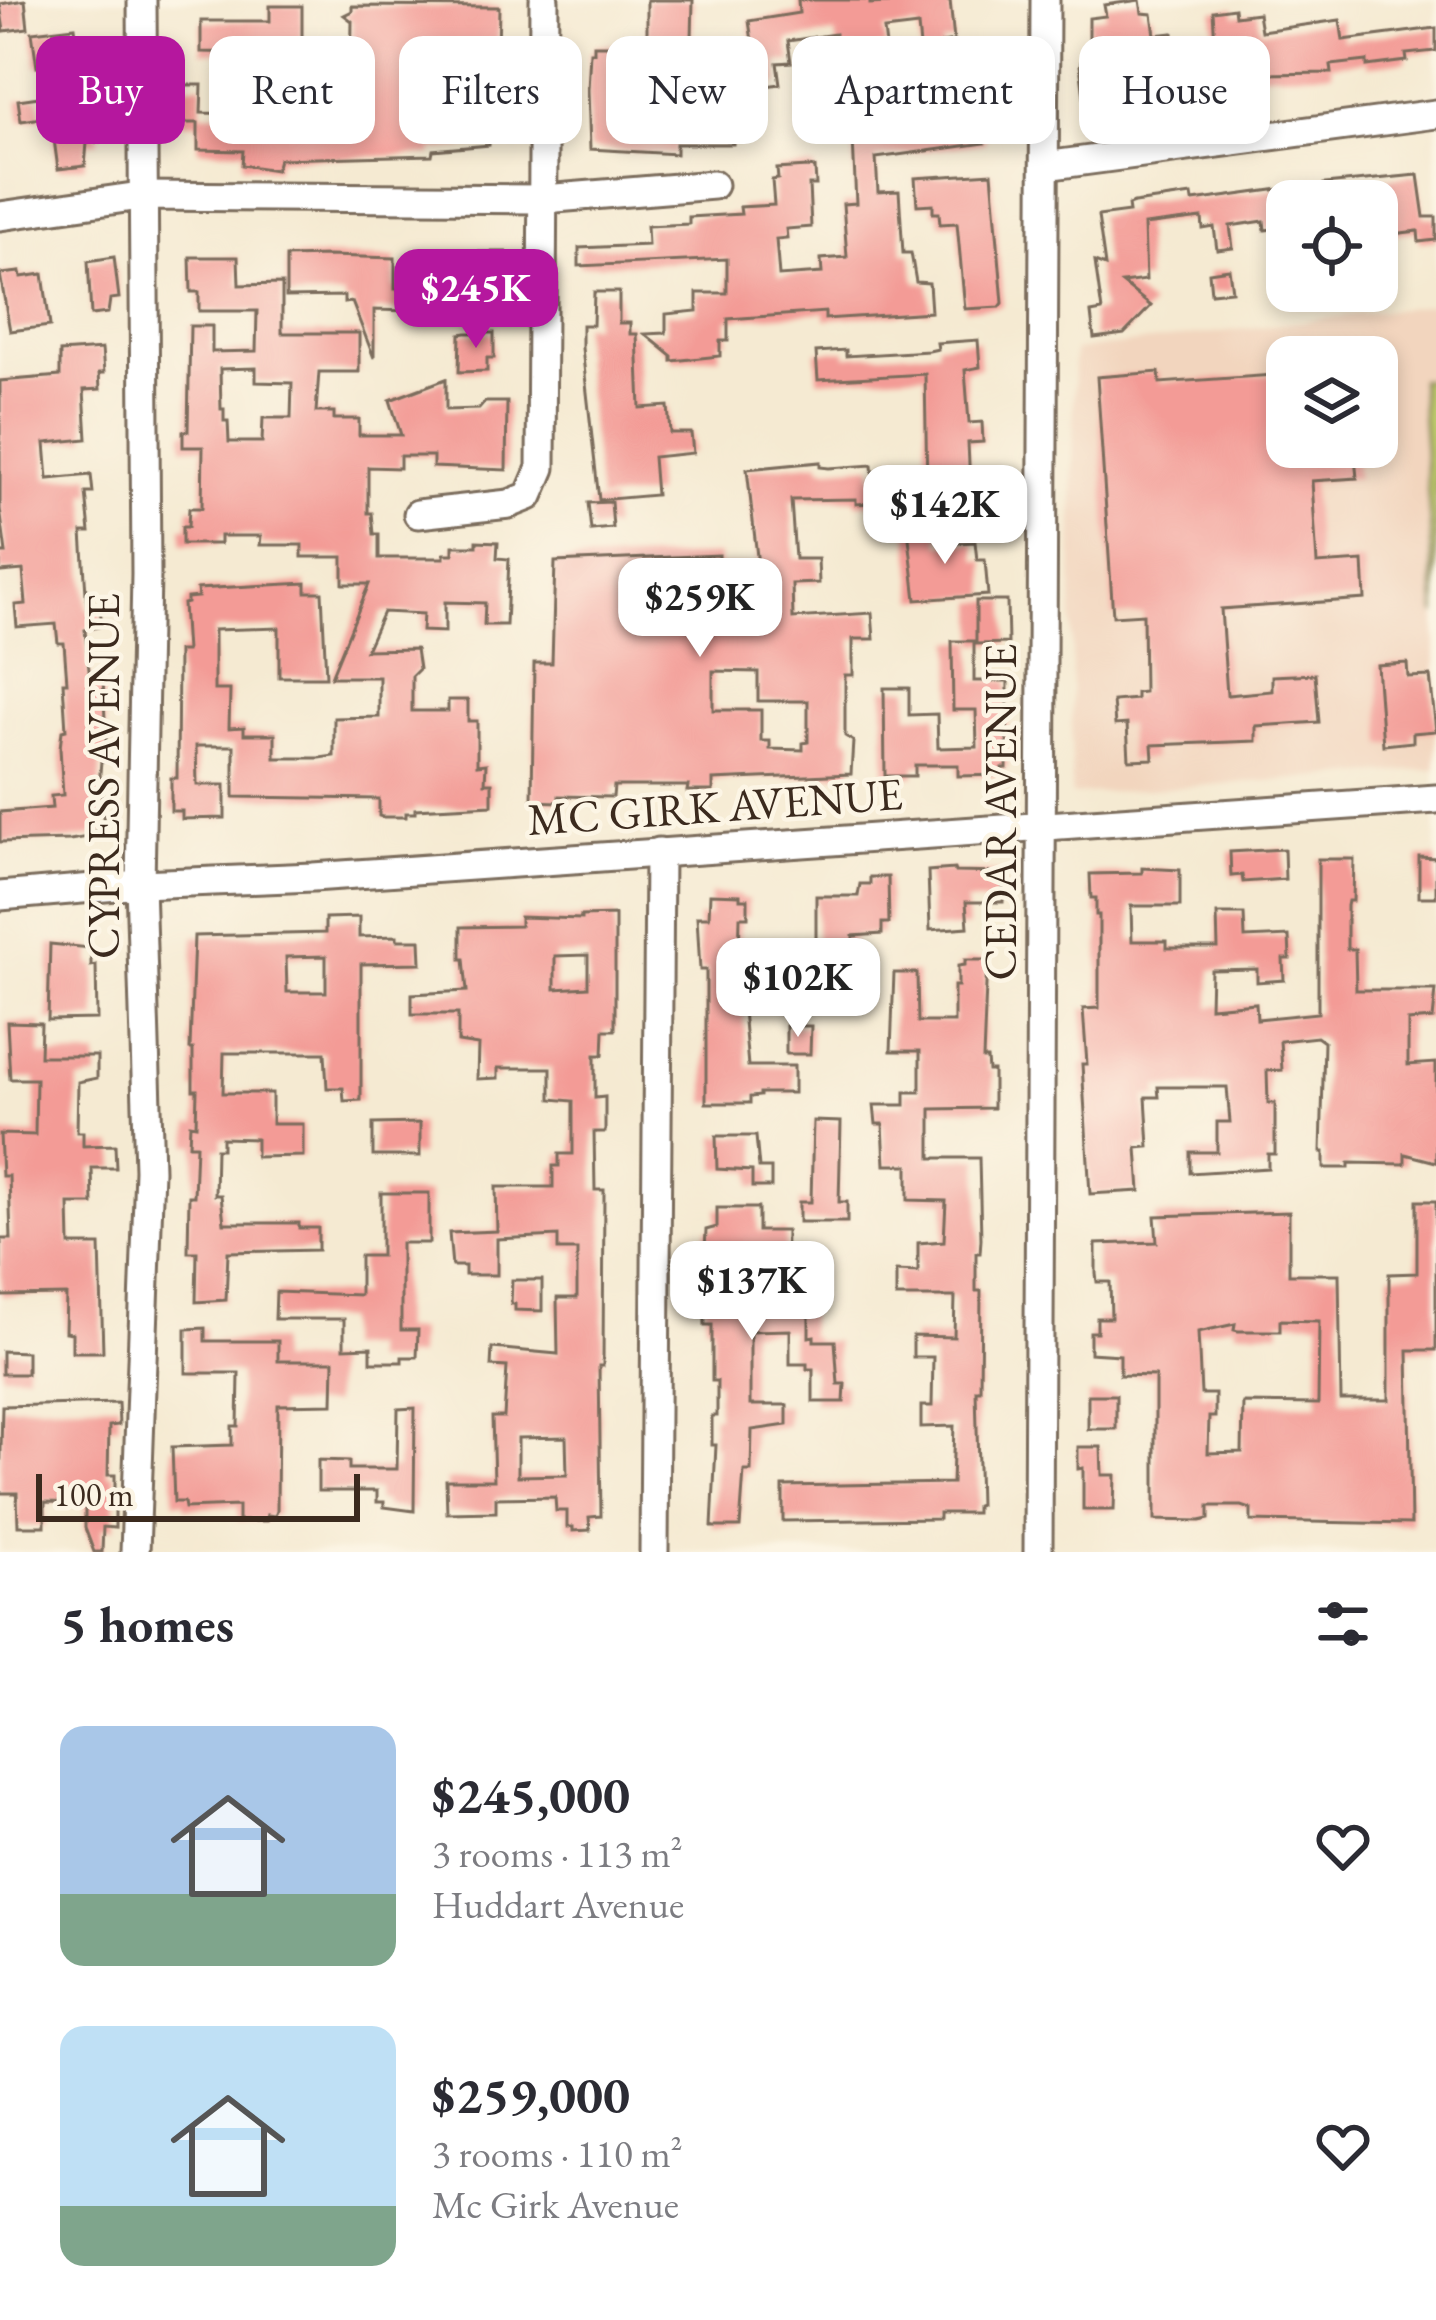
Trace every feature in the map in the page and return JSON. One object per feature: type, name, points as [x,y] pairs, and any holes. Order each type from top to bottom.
[{"type":"street","name":"CYPRESS AVENUE","points":[[135,1552],[149,1170],[140,884],[146,574],[142,0]]},
{"type":"street","points":[[418,514],[509,504],[529,496],[541,468],[544,0]]},
{"type":"street","name":"CEDAR AVENUE","points":[[1038,1552],[1046,0]]},
{"type":"street","points":[[1045,166],[1436,115]]},
{"type":"street","points":[[0,216],[140,196],[544,199],[713,185]]},
{"type":"street","name":"MC GIRK AVENUE","points":[[0,896],[1436,800]]},
{"type":"street","points":[[654,1552],[659,852]]},
{"type":"shaded area","points":[[1436,304],[1436,769],[1071,795],[1074,351]]},
{"type":"green space","points":[[1436,379],[1436,615],[1420,380]]},
{"type":"building","points":[[25,0],[28,28],[4,31],[0,4]]},
{"type":"building","points":[[647,0],[693,0],[692,36],[647,36]]},
{"type":"building","points":[[798,0],[870,0],[870,4],[950,0],[954,36],[919,36],[918,26],[884,30],[885,36],[792,36],[788,41],[791,62],[777,63],[780,84],[768,86],[768,36],[751,36],[749,21],[799,13]]},
{"type":"building","points":[[1140,0],[1142,13],[1152,14],[1155,35],[1173,36],[1089,36],[1089,18],[1106,16],[1104,5]]},
{"type":"building","points":[[270,6],[302,6],[302,36],[209,36],[209,52],[201,52],[201,21],[270,21]]},
{"type":"building","points":[[352,6],[499,7],[498,36],[399,36],[399,144],[489,145],[433,150],[432,155],[279,159],[276,170],[242,165],[243,151],[198,150],[198,123],[185,123],[185,85],[202,85],[201,113],[209,113],[209,144],[375,144],[375,36],[352,36],[352,21],[344,15]]},
{"type":"building","points":[[1234,8],[1235,16],[1258,13],[1261,31],[1340,20],[1343,40],[1436,28],[1436,51],[1406,54],[1407,61],[1331,65],[1332,73],[1270,74],[1270,36],[1215,36],[1213,11]]},
{"type":"building","points":[[75,27],[76,36],[36,36],[36,60],[32,32]]},
{"type":"building","points":[[594,45],[606,45],[606,144],[676,144],[676,154],[590,149],[588,90]]},
{"type":"building","points":[[36,97],[36,119],[21,121],[18,100]]},
{"type":"building","points":[[55,144],[87,144],[85,166],[58,169]]},
{"type":"building","points":[[853,144],[978,144],[876,158],[878,192],[899,191],[903,253],[911,253],[916,282],[929,283],[931,312],[825,319],[825,312],[728,319],[728,341],[720,341],[720,356],[672,361],[645,334],[666,333],[666,314],[697,311],[697,293],[727,293],[727,259],[579,266],[579,248],[648,245],[647,226],[689,224],[689,217],[741,214],[740,207],[774,205],[772,180],[778,179],[777,169],[808,167],[815,168],[816,185],[809,185],[811,227],[786,229],[787,238],[776,239],[779,276],[822,273],[821,259],[847,257],[843,204],[856,203]]},
{"type":"building","points":[[992,173],[1003,303],[965,309],[957,223],[940,224],[933,204],[917,205],[915,178]]},
{"type":"building","points":[[1418,175],[1424,217],[1436,217],[1436,240],[1419,242],[1418,231],[1398,233],[1398,180],[1366,180]]},
{"type":"building","points":[[1266,191],[1266,230],[1264,221],[1230,226],[1233,248],[1217,250],[1214,227],[1203,229],[1202,218],[1144,225],[1146,280],[1122,283],[1151,306],[1124,334],[1094,338],[1091,313],[1102,311],[1095,262],[1105,266],[1098,216],[1129,212],[1128,205],[1134,203],[1192,195],[1193,201]]},
{"type":"building","points":[[506,252],[506,284],[453,283],[455,254]]},
{"type":"building","points":[[114,257],[119,298],[110,299],[108,313],[91,315],[88,261]]},
{"type":"building","points":[[190,257],[238,257],[239,285],[282,284],[282,333],[359,333],[359,372],[319,372],[316,412],[334,412],[334,419],[359,419],[359,435],[401,435],[390,400],[446,379],[446,410],[507,402],[506,470],[433,467],[433,456],[400,456],[400,468],[368,467],[368,513],[372,513],[374,534],[379,534],[379,558],[444,558],[444,554],[453,554],[453,546],[477,546],[477,541],[498,542],[497,558],[509,559],[506,625],[484,625],[485,603],[445,602],[445,632],[422,631],[423,614],[383,612],[366,650],[416,649],[419,669],[412,676],[412,711],[448,711],[448,700],[468,700],[468,721],[477,721],[477,765],[486,764],[485,783],[492,783],[492,805],[415,809],[406,817],[382,817],[379,799],[234,797],[234,746],[196,746],[197,785],[225,785],[225,818],[182,819],[182,811],[171,811],[171,778],[177,778],[178,651],[186,651],[183,604],[187,598],[198,597],[197,589],[306,583],[306,592],[322,592],[326,677],[279,677],[279,628],[214,630],[214,690],[230,690],[229,728],[244,727],[244,734],[275,734],[275,758],[320,758],[334,756],[334,718],[379,717],[379,677],[331,677],[369,584],[343,584],[343,557],[302,557],[302,545],[260,545],[261,536],[220,536],[220,544],[182,544],[189,508],[202,508],[203,447],[183,447],[183,431],[188,431],[190,326],[212,326],[212,352],[256,351],[257,311],[199,311],[199,292],[191,292]],"holes":[[[256,368],[256,382],[292,383],[291,418],[263,418],[262,442],[229,442],[228,421],[221,409],[220,369]]]},
{"type":"building","points":[[286,257],[395,258],[395,289],[411,289],[411,311],[374,310],[374,358],[352,302],[344,303],[344,296],[286,297]]},
{"type":"building","points":[[1229,269],[1232,291],[1211,293],[1209,272]]},
{"type":"building","points":[[20,272],[21,277],[43,274],[50,326],[10,331],[0,274]]},
{"type":"building","points":[[594,292],[619,292],[619,323],[630,323],[630,334],[637,334],[640,408],[668,406],[670,433],[691,433],[693,453],[653,457],[656,495],[599,500],[582,348],[582,325],[593,325]]},
{"type":"building","points":[[494,333],[494,358],[487,358],[487,371],[459,372],[460,334]]},
{"type":"building","points":[[978,340],[980,367],[965,370],[969,423],[982,422],[983,442],[968,443],[970,485],[927,486],[925,374],[818,380],[816,352],[846,350],[846,356],[929,351],[938,349],[937,343]]},
{"type":"building","points":[[102,349],[100,389],[84,390],[87,439],[45,443],[48,479],[91,475],[93,493],[86,493],[90,532],[82,532],[87,609],[100,608],[102,626],[85,630],[90,680],[103,679],[107,761],[101,761],[100,773],[104,830],[70,840],[0,842],[0,812],[52,808],[51,796],[63,795],[60,748],[66,730],[63,682],[67,682],[64,643],[58,643],[56,624],[17,627],[15,605],[26,604],[23,570],[0,572],[0,553],[6,553],[0,509],[0,381],[60,376],[60,352]]},
{"type":"building","points":[[1159,372],[1160,383],[1266,375],[1266,468],[1356,468],[1357,478],[1312,481],[1317,564],[1363,561],[1365,599],[1221,609],[1227,695],[1272,691],[1272,676],[1315,674],[1319,722],[1256,726],[1256,741],[1152,745],[1153,759],[1129,760],[1127,724],[1115,725],[1113,701],[1136,699],[1136,693],[1144,692],[1143,614],[1113,616],[1097,377]]},
{"type":"building","points":[[820,462],[820,467],[829,468],[872,465],[873,479],[906,476],[908,501],[791,500],[795,559],[818,559],[819,583],[792,584],[793,618],[872,613],[874,639],[853,639],[853,675],[845,675],[845,736],[853,741],[851,774],[713,780],[713,791],[687,791],[688,786],[614,786],[613,797],[559,796],[559,802],[532,801],[534,663],[552,663],[555,562],[719,555],[719,567],[758,565],[747,469]],"holes":[[[713,671],[758,672],[758,701],[808,701],[808,742],[803,743],[803,750],[770,749],[770,741],[761,741],[761,710],[713,710]]]},
{"type":"building","points":[[611,502],[613,528],[591,530],[588,503]]},
{"type":"building","points":[[939,527],[940,544],[975,542],[977,560],[985,560],[988,595],[916,600],[908,529]]},
{"type":"building","points":[[976,601],[1007,601],[1008,643],[976,644]]},
{"type":"building","points":[[952,641],[974,641],[974,681],[1008,681],[1007,768],[1002,768],[1002,775],[958,776],[958,765],[915,765],[915,776],[885,776],[884,688],[909,688],[909,715],[937,714],[938,748],[977,747],[976,710],[953,710]]},
{"type":"building","points":[[1407,663],[1408,677],[1430,676],[1436,731],[1413,733],[1413,742],[1383,745],[1377,665]]},
{"type":"building","points":[[1284,849],[1285,879],[1243,882],[1242,875],[1231,876],[1230,852]]},
{"type":"building","points":[[1419,857],[1436,858],[1436,897],[1419,897]]},
{"type":"building","points":[[1318,859],[1354,859],[1347,949],[1355,949],[1356,990],[1436,990],[1433,1019],[1408,1021],[1408,1065],[1436,1063],[1436,1162],[1405,1154],[1405,1164],[1349,1163],[1349,1168],[1324,1168],[1324,1042],[1317,1037],[1280,1041],[1282,1070],[1267,1071],[1268,1103],[1275,1103],[1275,1154],[1268,1154],[1268,1168],[1190,1173],[1190,1152],[1217,1152],[1217,1122],[1230,1122],[1227,1087],[1158,1087],[1159,1097],[1146,1097],[1149,1147],[1137,1148],[1140,1191],[1090,1194],[1083,1009],[1099,1008],[1099,915],[1096,898],[1091,898],[1090,874],[1142,873],[1142,868],[1180,870],[1180,906],[1131,906],[1132,941],[1167,941],[1167,948],[1218,948],[1217,914],[1244,914],[1245,938],[1289,936],[1284,980],[1257,982],[1257,969],[1211,970],[1210,1007],[1256,1003],[1257,1019],[1318,1013]]},
{"type":"building","points":[[928,871],[1003,873],[1003,902],[966,902],[968,927],[930,930]]},
{"type":"building","points":[[870,877],[888,877],[889,923],[882,923],[882,934],[853,936],[854,966],[816,965],[816,896],[858,896],[860,884],[870,884]]},
{"type":"building","points":[[710,894],[748,899],[748,917],[740,917],[739,958],[783,958],[783,952],[800,952],[800,1010],[743,1010],[748,1066],[794,1066],[794,1093],[760,1093],[750,1097],[750,1103],[706,1103],[706,970],[700,970],[697,917],[709,917]]},
{"type":"building","points":[[615,915],[615,1030],[604,1030],[603,1055],[595,1055],[595,1098],[605,1097],[605,1132],[594,1132],[595,1190],[604,1190],[601,1516],[589,1517],[590,1530],[573,1531],[567,1527],[567,1511],[556,1511],[555,1497],[496,1498],[496,1512],[447,1513],[446,1480],[494,1480],[492,1417],[504,1417],[507,1367],[491,1366],[492,1348],[558,1354],[557,1298],[577,1298],[577,1250],[558,1250],[558,1236],[497,1239],[497,1275],[465,1275],[465,1266],[452,1266],[449,1233],[497,1231],[496,1187],[553,1187],[553,1166],[559,1166],[559,1154],[573,1154],[573,1101],[551,1099],[551,1068],[498,1068],[498,1078],[477,1079],[478,1045],[458,1042],[458,1014],[412,1014],[412,994],[467,991],[461,927],[520,926],[520,917]],"holes":[[[588,955],[588,987],[555,989],[555,956]],[[566,1437],[567,1475],[518,1476],[518,1438]]]},
{"type":"building","points":[[359,917],[359,937],[420,940],[421,963],[361,964],[361,1100],[344,1101],[343,1088],[327,1088],[325,1053],[224,1053],[223,1093],[272,1093],[272,1124],[303,1124],[303,1156],[256,1157],[256,1139],[222,1138],[222,1149],[216,1149],[215,1195],[221,1195],[224,1223],[299,1223],[299,1228],[318,1228],[318,1250],[228,1252],[226,1300],[196,1302],[197,1252],[188,1252],[196,1145],[189,1145],[190,1124],[196,1125],[197,1090],[193,1090],[190,1049],[194,936],[325,933],[325,918]],"holes":[[[326,956],[326,992],[287,992],[286,957]]]},
{"type":"building","points":[[50,944],[91,948],[97,1019],[48,1020]]},
{"type":"building","points":[[965,960],[987,960],[983,1059],[987,1059],[988,1071],[993,1071],[993,1108],[931,1109],[931,1158],[979,1158],[979,1505],[976,1513],[939,1513],[939,1519],[783,1521],[783,1486],[952,1483],[954,1426],[921,1427],[921,1406],[932,1406],[933,1357],[913,1357],[913,1336],[954,1337],[955,1297],[896,1297],[896,1271],[918,1272],[918,1243],[944,1241],[946,1201],[908,1200],[908,1165],[885,1165],[883,1124],[876,1124],[874,1105],[905,1105],[905,1092],[920,1092],[920,1051],[891,1051],[894,973],[917,973],[918,1022],[954,1022],[954,986],[958,986],[958,966],[965,965]]},
{"type":"building","points":[[7,1022],[41,1023],[40,1056],[97,1056],[97,1078],[78,1082],[77,1132],[83,1132],[83,1146],[115,1145],[116,1168],[92,1168],[93,1204],[69,1204],[70,1245],[100,1245],[103,1352],[72,1352],[72,1333],[65,1332],[66,1295],[2,1296],[1,1239],[11,1239],[9,1176],[2,1176],[0,1134],[35,1135],[36,1079],[10,1079]]},
{"type":"building","points":[[786,1026],[811,1026],[810,1054],[786,1054]]},
{"type":"building","points":[[813,1121],[841,1122],[839,1202],[847,1202],[847,1222],[799,1222],[799,1202],[811,1202]]},
{"type":"building","points":[[420,1123],[420,1156],[373,1156],[373,1124]]},
{"type":"building","points":[[716,1136],[756,1136],[759,1168],[771,1168],[771,1187],[752,1187],[752,1171],[717,1169]]},
{"type":"building","points":[[381,1193],[429,1193],[429,1243],[401,1243],[401,1330],[418,1330],[417,1357],[402,1357],[402,1362],[371,1362],[371,1347],[344,1348],[344,1319],[275,1319],[276,1292],[360,1295],[360,1256],[381,1256]]},
{"type":"building","points":[[1417,1201],[1436,1201],[1436,1350],[1408,1350],[1411,1524],[1251,1521],[1251,1509],[1242,1506],[1209,1506],[1209,1519],[1200,1521],[1155,1520],[1155,1376],[1120,1375],[1120,1355],[1090,1353],[1090,1332],[1097,1332],[1097,1318],[1111,1318],[1110,1282],[1097,1282],[1096,1244],[1157,1242],[1155,1216],[1289,1212],[1289,1274],[1339,1274],[1341,1400],[1389,1400],[1389,1274],[1417,1273]],"holes":[[[1280,1320],[1319,1321],[1318,1404],[1243,1403],[1242,1452],[1208,1453],[1215,1394],[1201,1394],[1198,1332],[1235,1324],[1238,1331],[1280,1331]]]},
{"type":"building","points":[[717,1208],[758,1208],[758,1231],[786,1231],[785,1288],[809,1289],[809,1337],[835,1341],[838,1384],[845,1384],[844,1402],[813,1402],[813,1369],[807,1369],[807,1364],[790,1364],[790,1330],[750,1331],[750,1405],[787,1405],[787,1425],[752,1430],[751,1471],[744,1471],[740,1527],[712,1527],[716,1445],[712,1445],[712,1416],[717,1416],[717,1381],[712,1381],[712,1325],[705,1325],[704,1272],[706,1230],[717,1227]]},
{"type":"building","points":[[512,1280],[542,1280],[542,1311],[515,1310]]},
{"type":"building","points":[[205,1328],[205,1341],[278,1341],[278,1361],[334,1361],[333,1404],[278,1405],[277,1511],[275,1516],[267,1515],[267,1521],[238,1521],[238,1506],[185,1508],[184,1502],[174,1502],[172,1447],[232,1445],[232,1426],[238,1426],[239,1373],[186,1373],[186,1329]]},
{"type":"building","points":[[2,1351],[27,1352],[27,1374],[2,1374]]},
{"type":"building","points":[[1088,1395],[1116,1395],[1116,1429],[1088,1429]]},
{"type":"building","points":[[118,1403],[119,1425],[109,1426],[108,1475],[115,1475],[115,1528],[103,1527],[102,1552],[94,1552],[85,1528],[85,1503],[45,1502],[45,1526],[18,1526],[17,1493],[0,1493],[2,1406]]},
{"type":"building","points":[[415,1408],[414,1511],[384,1507],[384,1502],[377,1502],[377,1491],[318,1491],[318,1460],[349,1461],[349,1469],[397,1469],[398,1409]]},
{"type":"building","points":[[1078,1447],[1101,1447],[1102,1475],[1115,1475],[1114,1510],[1083,1510]]}]
